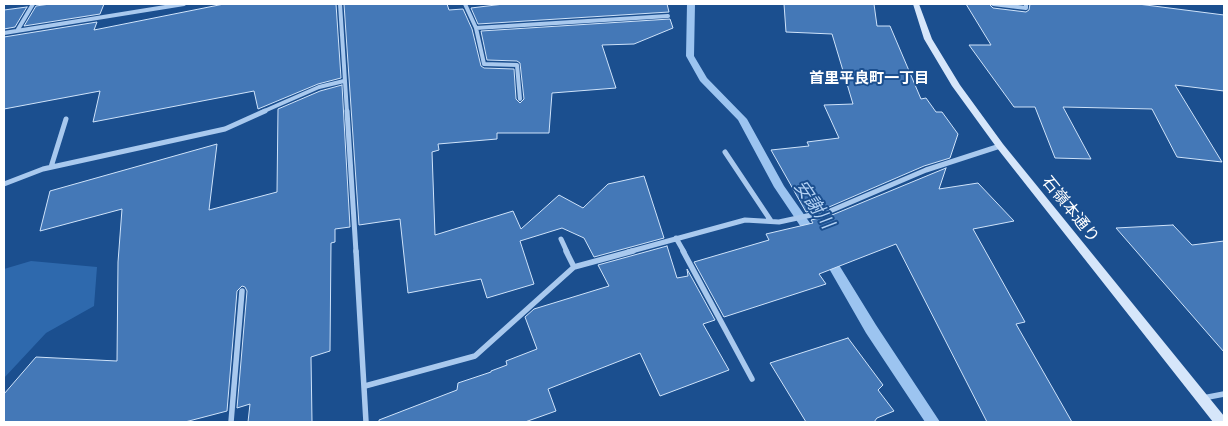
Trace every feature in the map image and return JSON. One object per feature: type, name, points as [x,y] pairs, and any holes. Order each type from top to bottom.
[{"type":"main road","name":"石嶺本通り","points":[[916,4],[928,39],[940,61],[1000,146],[1221,422]]},
{"type":"street","points":[[17,31],[33,4]]},
{"type":"street","points":[[4,33],[184,4]]},
{"type":"street","points":[[340,4],[366,422]]},
{"type":"street","points":[[465,4],[476,28],[484,64],[517,65],[520,99]]},
{"type":"street","points":[[993,4],[1026,8],[1026,4]]},
{"type":"street","points":[[476,28],[668,16]]},
{"type":"street","points":[[4,184],[51,167],[225,129],[319,87],[344,81]]},
{"type":"street","points":[[51,167],[66,119]]},
{"type":"street","points":[[365,386],[475,356],[574,267],[745,220],[779,222],[830,211],[926,170],[1000,146]]},
{"type":"street","points":[[726,152],[770,221]]},
{"type":"street","points":[[676,238],[752,379]]},
{"type":"street","points":[[561,239],[574,267]]},
{"type":"street","points":[[231,422],[242,291]]},
{"type":"street","points":[[1201,398],[1224,394]]},
{"type":"shaded area","points":[[31,261],[97,267],[94,306],[46,333],[4,378],[4,269]]},
{"type":"building","points":[[50,4],[104,4],[100,14],[24,26],[36,6]]},
{"type":"building","points":[[224,4],[336,4],[341,78],[318,84],[258,109],[254,91],[93,122],[100,91],[4,109],[4,37],[97,22],[94,30]]},
{"type":"building","points":[[344,4],[447,4],[449,10],[463,9],[472,29],[481,66],[484,68],[514,69],[516,99],[520,103],[524,99],[520,63],[517,61],[487,60],[481,31],[670,19],[673,28],[634,44],[602,45],[616,88],[552,93],[549,133],[497,133],[497,139],[438,144],[439,150],[432,152],[435,235],[513,211],[521,229],[559,195],[583,208],[608,184],[644,176],[664,238],[594,257],[584,238],[562,228],[520,241],[534,284],[487,298],[481,279],[408,293],[400,219],[359,225]]},
{"type":"building","points":[[504,4],[667,4],[669,12],[478,24],[471,8]]},
{"type":"building","points":[[784,4],[874,4],[877,26],[890,26],[921,99],[926,98],[936,112],[942,112],[958,134],[950,158],[924,166],[829,207],[806,212],[771,150],[809,146],[807,142],[839,138],[824,105],[853,104],[832,34],[786,32]]},
{"type":"building","points":[[966,4],[989,4],[993,8],[1026,12],[1029,10],[1030,4],[1138,4],[1224,15],[1224,91],[1175,85],[1222,162],[1177,157],[1152,109],[1063,107],[1091,159],[1055,158],[1035,107],[1014,107],[969,45],[991,45]]},
{"type":"building","points":[[27,7],[15,27],[4,29],[4,10]]},
{"type":"building","points":[[342,85],[350,227],[335,229],[335,242],[331,243],[330,351],[311,357],[312,422],[248,422],[250,404],[237,408],[247,291],[242,286],[237,291],[227,411],[185,422],[4,422],[4,394],[36,357],[117,361],[118,262],[122,209],[40,231],[50,191],[217,144],[209,210],[277,192],[278,109],[320,91]]},
{"type":"building","points":[[946,168],[939,189],[978,183],[1014,221],[973,229],[1025,322],[1016,324],[1072,422],[987,422],[896,244],[819,274],[826,284],[724,317],[694,262],[769,240],[766,234],[813,223],[811,220],[832,215]]},
{"type":"building","points":[[1173,225],[1192,245],[1224,241],[1224,352],[1116,228]]},
{"type":"building","points":[[667,246],[677,278],[688,276],[687,269],[715,320],[703,324],[729,370],[660,396],[640,353],[548,389],[556,411],[525,422],[379,422],[379,420],[457,390],[458,383],[491,372],[507,365],[506,361],[537,349],[525,317],[534,309],[609,286],[598,265]]},
{"type":"building","points":[[848,338],[883,385],[878,390],[894,411],[877,418],[874,422],[806,422],[770,363]]},
{"type":"waterway","name":"安謝川","points":[[691,4],[690,56],[703,79],[742,119],[779,187],[813,236]]},
{"type":"waterway","name":"安謝川","points":[[827,255],[871,329],[933,422]]},
{"type":"district","name":"首里平良町一丁目","points":[[869,79]]}]
